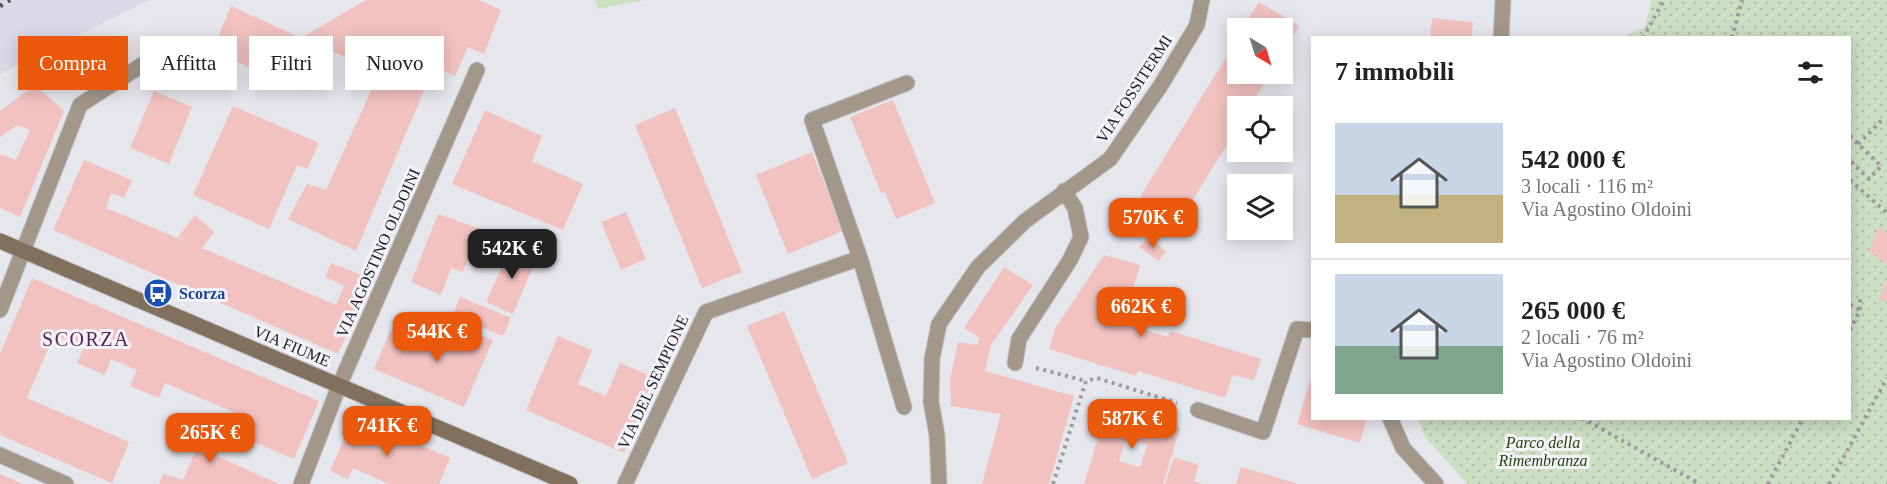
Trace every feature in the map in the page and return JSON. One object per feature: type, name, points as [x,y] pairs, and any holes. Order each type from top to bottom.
[{"type":"main road","name":"VIA FIUME","points":[[0,241],[570,484]]},
{"type":"street","name":"VIA FOSSITERMI","points":[[939,484],[937,435],[931,402],[932,359],[939,324],[978,267],[1025,220],[1110,159],[1161,85],[1197,25],[1202,0]]},
{"type":"street","points":[[1501,36],[1503,0]]},
{"type":"street","points":[[0,310],[80,105],[140,66]]},
{"type":"street","name":"VIA AGOSTINO OLDOINI","points":[[301,484],[339,386],[477,70]]},
{"type":"street","points":[[904,408],[860,258],[812,120],[907,83]]},
{"type":"street","points":[[1015,363],[1019,339],[1070,260],[1081,237],[1075,208],[1064,191]]},
{"type":"street","name":"VIA DEL SEMPIONE","points":[[625,484],[706,312],[860,258]]},
{"type":"street","points":[[1198,410],[1263,432],[1298,329],[1311,330]]},
{"type":"street","points":[[1391,420],[1403,448],[1436,484]]},
{"type":"street","points":[[0,455],[66,484]]},
{"type":"path","points":[[1643,36],[1664,0]]},
{"type":"path","points":[[1733,36],[1742,0]]},
{"type":"path","points":[[1858,144],[1882,120]]},
{"type":"path","points":[[1851,137],[1881,166],[1869,179],[1851,162]]},
{"type":"path","points":[[1851,181],[1887,213]]},
{"type":"path","points":[[1851,328],[1860,310],[1860,296]]},
{"type":"path","points":[[1851,306],[1860,310]]},
{"type":"path","points":[[1015,363],[1086,381],[1097,378],[1198,410]]},
{"type":"path","points":[[1829,484],[1887,378]]},
{"type":"path","points":[[1053,484],[1086,381]]},
{"type":"path","points":[[1586,420],[1701,484]]},
{"type":"path","points":[[1768,484],[1802,420]]},
{"type":"shaded area","points":[[0,0],[149,0],[77,36],[18,36],[18,65],[0,74]]},
{"type":"green space","points":[[595,0],[644,0],[599,9]]},
{"type":"green space","name":"Parco della Rimembranza","points":[[1652,0],[1887,0],[1887,484],[1468,484],[1425,437],[1418,420],[1851,420],[1851,36],[1624,36],[1645,27]]},
{"type":"building","points":[[366,0],[479,0],[501,10],[484,54],[468,47],[455,76],[444,71],[444,36],[345,36],[345,57],[333,52],[333,36],[304,36]]},
{"type":"building","points":[[1259,2],[1286,18],[1249,18]]},
{"type":"building","points":[[231,6],[297,36],[249,36],[249,67],[237,62],[237,36],[218,36]]},
{"type":"building","points":[[1432,18],[1473,22],[1471,36],[1430,36]]},
{"type":"building","points":[[1293,22],[1299,26],[1293,36]]},
{"type":"building","points":[[1227,56],[1227,84],[1264,84],[1256,96],[1227,96],[1227,145],[1179,222],[1140,197]]},
{"type":"building","points":[[28,90],[41,90],[64,111],[20,217],[0,208],[0,154],[16,160],[30,130],[17,125],[0,137],[0,111]]},
{"type":"building","points":[[371,90],[424,90],[356,251],[288,219],[307,184],[326,190]]},
{"type":"building","points":[[154,91],[192,107],[169,164],[130,148]]},
{"type":"building","points":[[893,100],[935,203],[896,219],[885,192],[881,193],[850,117]]},
{"type":"building","points":[[233,106],[319,143],[307,169],[297,165],[269,229],[193,195]]},
{"type":"building","points":[[675,108],[742,272],[702,288],[635,125]]},
{"type":"building","points":[[485,110],[542,136],[532,161],[583,184],[563,230],[452,184]]},
{"type":"building","points":[[812,152],[843,231],[788,254],[756,175]]},
{"type":"building","points":[[84,160],[132,180],[124,198],[111,193],[106,208],[192,244],[178,237],[195,215],[214,232],[202,248],[336,305],[344,286],[325,277],[331,263],[372,279],[338,354],[53,230]]},
{"type":"building","points":[[626,212],[646,259],[621,270],[601,222]]},
{"type":"building","points":[[438,214],[480,229],[463,272],[451,268],[441,295],[411,282]]},
{"type":"building","points":[[1879,227],[1887,233],[1887,264],[1869,251]]},
{"type":"building","points":[[1147,238],[1166,251],[1159,261],[1139,247]]},
{"type":"building","points":[[511,246],[537,257],[513,314],[486,302]]},
{"type":"building","points":[[1104,255],[1140,265],[1122,323],[1168,337],[1170,331],[1261,359],[1254,380],[1233,375],[1225,398],[1138,371],[1136,376],[1049,349],[1055,329]]},
{"type":"building","points":[[1004,267],[1033,285],[991,345],[985,371],[1074,396],[1049,484],[982,484],[1001,414],[951,406],[950,379],[958,342],[977,345],[980,338],[964,328]]},
{"type":"building","points":[[32,278],[319,401],[294,459],[244,438],[252,420],[165,383],[159,398],[130,386],[137,370],[111,359],[105,375],[77,363],[84,348],[54,335],[27,398],[129,442],[112,483],[0,435],[0,354]]},
{"type":"building","points":[[1887,281],[1887,302],[1879,299]]},
{"type":"building","points":[[460,297],[511,318],[503,336],[453,315]]},
{"type":"building","points":[[784,311],[848,463],[812,479],[747,326]]},
{"type":"building","points":[[452,323],[493,340],[464,407],[374,369],[390,331],[437,353]]},
{"type":"building","points":[[558,336],[592,350],[578,384],[606,396],[620,363],[656,378],[624,453],[526,410]]},
{"type":"building","points":[[1311,378],[1311,420],[1366,420],[1360,443],[1297,424]]},
{"type":"building","points":[[1108,406],[1180,428],[1163,484],[1084,484]],"holes":[[[1126,439],[1147,445],[1140,467],[1119,461]]]},
{"type":"building","points":[[354,416],[450,458],[439,484],[389,484],[353,468],[348,479],[330,471]]},
{"type":"building","points":[[183,425],[222,441],[217,456],[279,484],[159,484],[163,474],[183,480],[195,452],[176,445]]},
{"type":"building","points":[[1174,457],[1199,465],[1194,481],[1202,484],[1165,484]]},
{"type":"building","points":[[1241,467],[1296,483],[1296,484],[1236,484]]},
{"type":"building","points":[[0,474],[23,484],[0,484]]},
{"type":"railway","points":[[0,6],[10,0]]},
{"type":"place","name":"Scorza","points":[[158,293]]},
{"type":"district","name":"SCORZA","points":[[86,339]]}]
